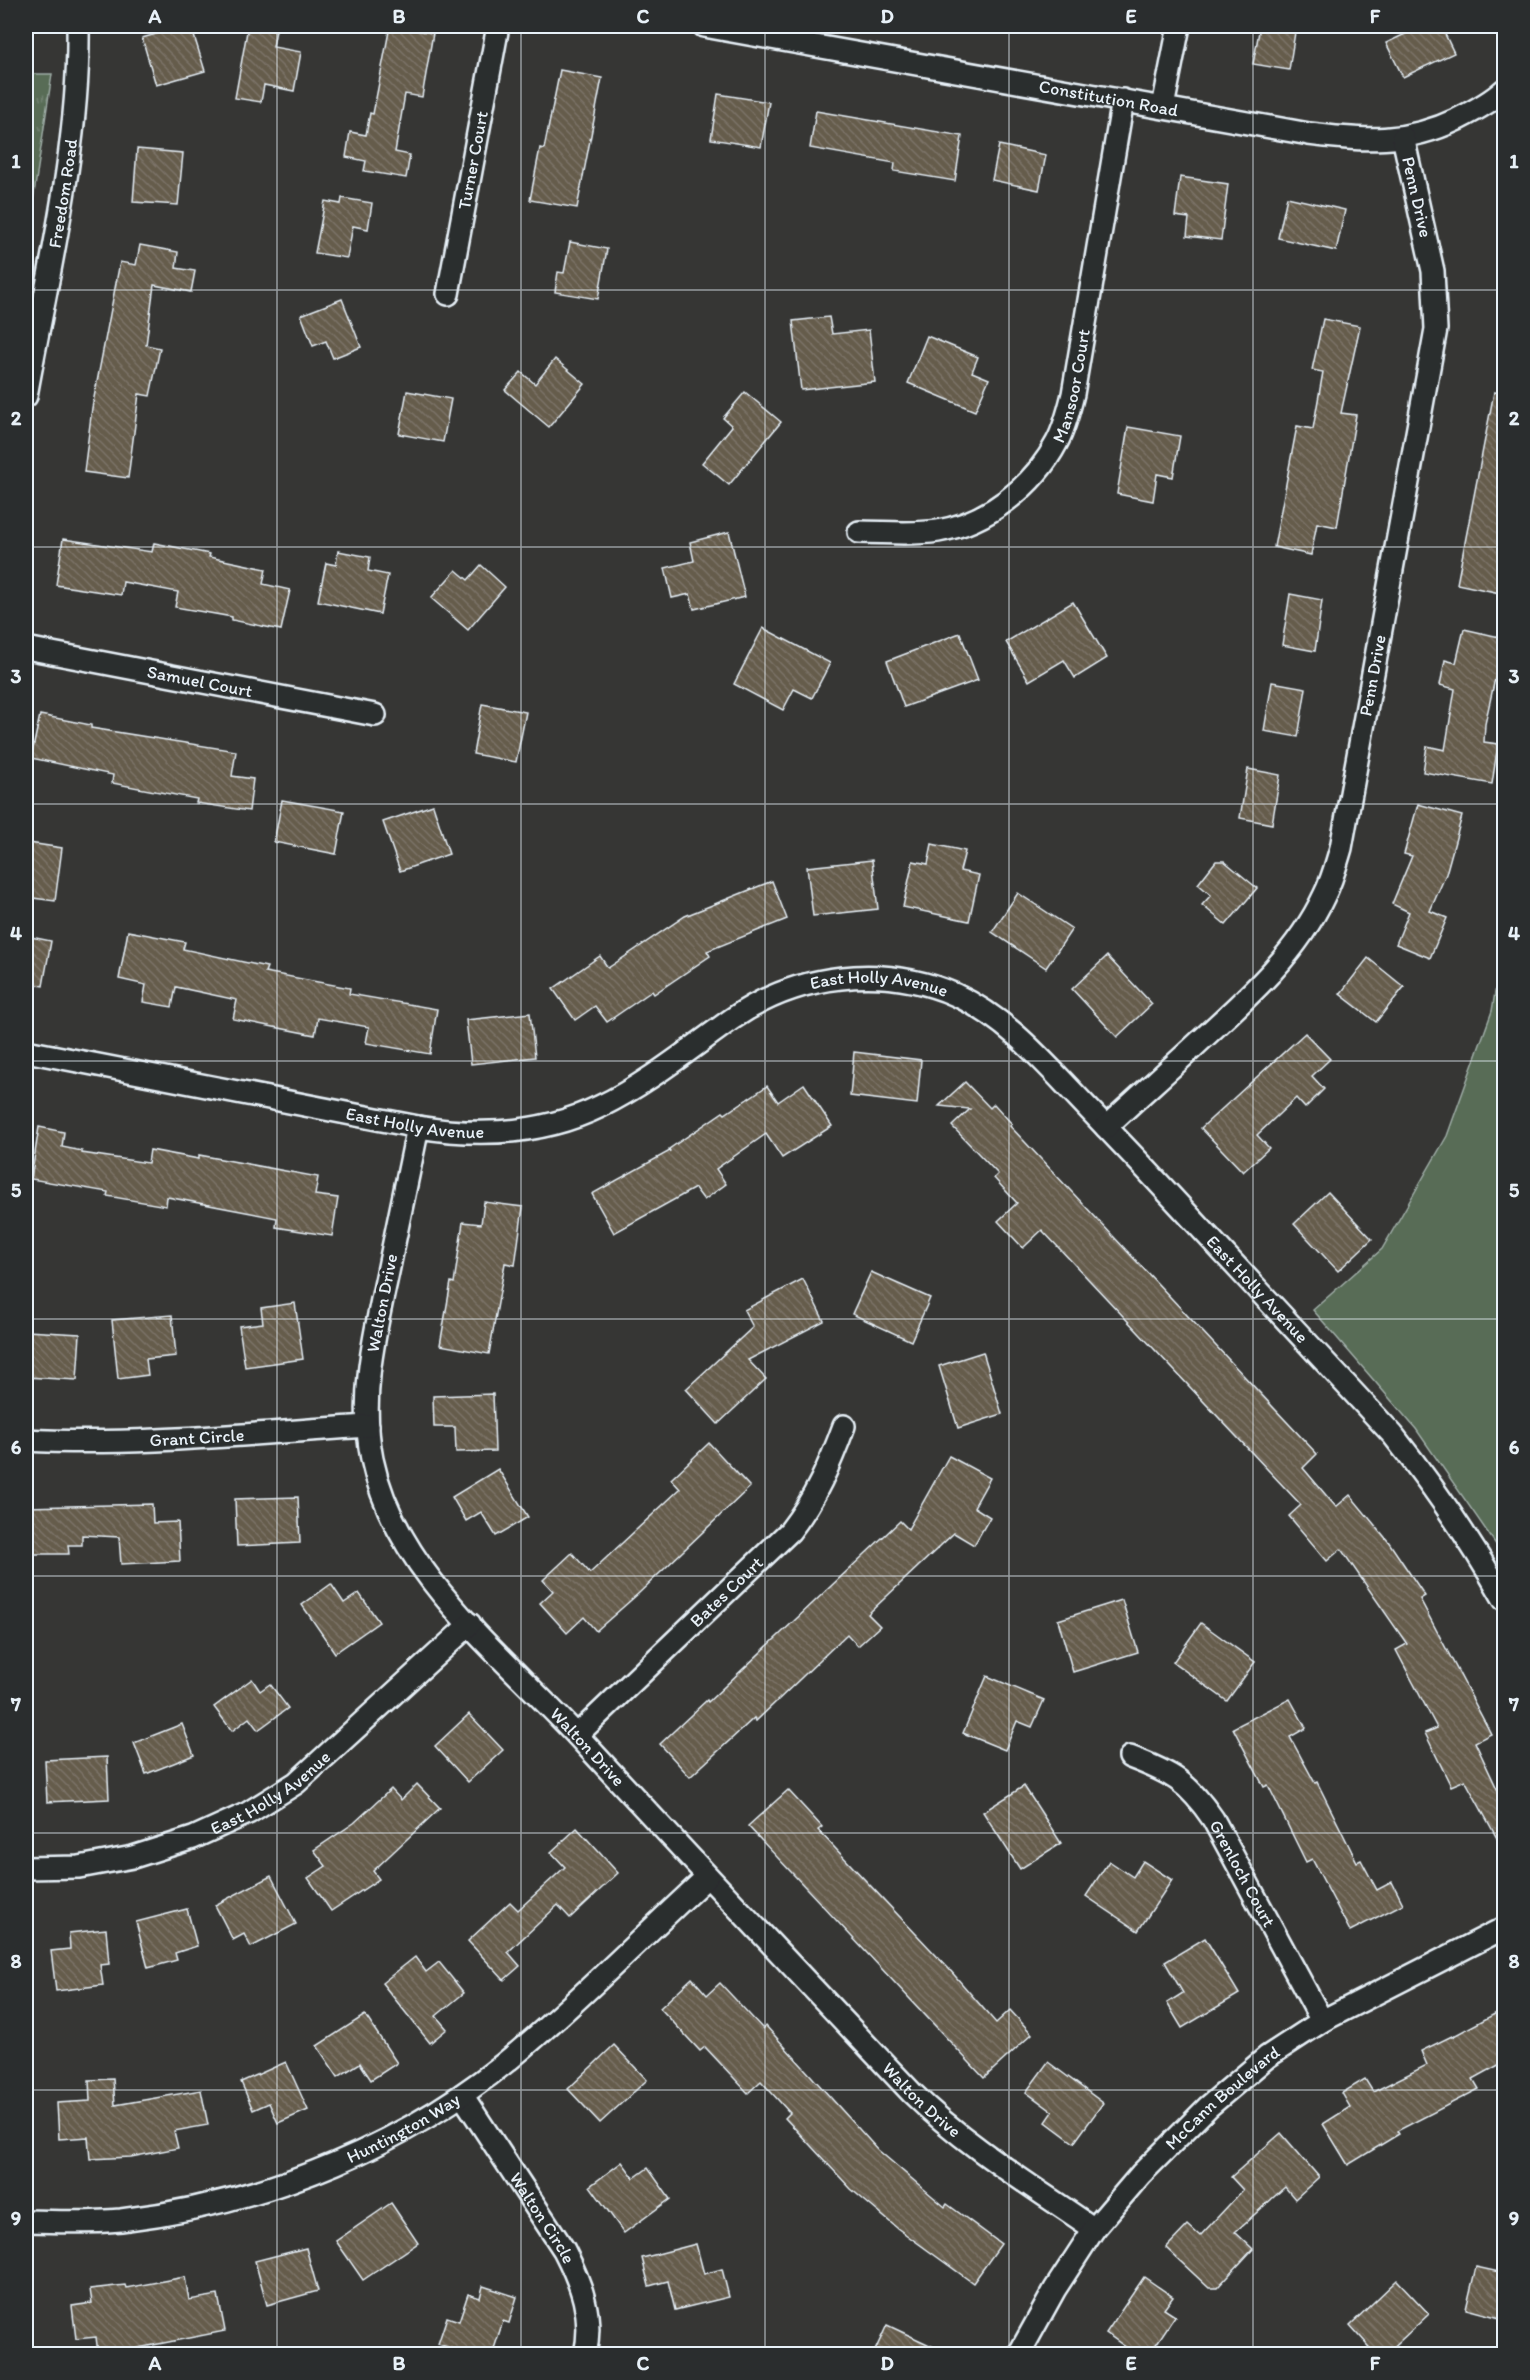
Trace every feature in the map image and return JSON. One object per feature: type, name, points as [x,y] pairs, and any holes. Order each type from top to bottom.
[{"type":"street","name":"Freedom Road","points":[[26,396],[66,166],[75,87],[78,26]]},
{"type":"street","name":"Turner Court","points":[[448,294],[498,26]]},
{"type":"street","name":"Constitution Road","points":[[704,26],[1338,138],[1380,140],[1403,137],[1448,124],[1482,106],[1504,90]]},
{"type":"street","points":[[1163,107],[1179,26]]},
{"type":"street","name":"Mansoor Court","points":[[859,532],[916,533],[961,525],[979,518],[1013,495],[1046,461],[1058,441],[1073,394],[1123,100]]},
{"type":"street","name":"Penn Drive","points":[[1106,1127],[1226,1017],[1275,968],[1311,920],[1334,873],[1343,837],[1436,329],[1433,271],[1403,137]]},
{"type":"street","name":"Samuel Court","points":[[26,648],[375,715]]},
{"type":"street","name":"East Holly Avenue","points":[[26,1051],[418,1127],[442,1131],[490,1133],[544,1126],[601,1106],[626,1092],[746,1009],[770,996],[819,981],[870,977],[928,984],[980,1007],[1019,1036],[1106,1127],[1393,1435],[1476,1549],[1504,1599]]},
{"type":"street","name":"Walton Drive","points":[[418,1127],[374,1338],[367,1399],[373,1460],[381,1488],[405,1541],[423,1569],[470,1624],[933,2113],[976,2148],[1094,2229]]},
{"type":"street","name":"Grant Circle","points":[[26,1440],[61,1442],[168,1439],[368,1426]]},
{"type":"street","name":"Bates Court","points":[[577,1735],[790,1531],[807,1508],[824,1478],[844,1426]]},
{"type":"street","name":"East Holly Avenue","points":[[26,1868],[80,1867],[132,1857],[193,1838],[248,1813],[296,1784],[470,1624]]},
{"type":"street","name":"Grenloch Court","points":[[1130,1757],[1166,1771],[1187,1785],[1202,1802],[1322,2021]]},
{"type":"street","name":"Huntington Way","points":[[26,2221],[119,2220],[187,2210],[248,2195],[321,2169],[373,2147],[462,2095],[524,2048],[707,1876]]},
{"type":"street","name":"McCann Boulevard","points":[[1019,2355],[1055,2289],[1094,2229],[1141,2174],[1208,2107],[1267,2057],[1322,2021],[1504,1929]]},
{"type":"street","name":"Walton Circle","points":[[462,2095],[564,2250],[576,2273],[584,2296],[588,2319],[585,2355]]},
{"type":"green space","points":[[26,74],[52,74],[26,247]]},
{"type":"green space","points":[[1504,936],[1504,1556],[1416,1429],[1313,1310],[1382,1249],[1447,1136],[1492,1011]]},
{"type":"building","points":[[191,26],[205,71],[156,85],[142,38]]},
{"type":"building","points":[[248,26],[276,30],[273,47],[301,52],[294,91],[264,85],[261,102],[235,98]]},
{"type":"building","points":[[390,26],[433,33],[422,97],[405,94],[395,152],[410,155],[406,178],[364,171],[366,161],[346,157],[350,132],[366,135],[370,113],[373,114]]},
{"type":"building","points":[[1260,26],[1296,26],[1289,70],[1253,64]]},
{"type":"building","points":[[1422,26],[1441,26],[1454,53],[1403,77],[1386,43]]},
{"type":"building","points":[[560,70],[602,78],[577,208],[530,200],[540,148],[544,149]]},
{"type":"building","points":[[718,94],[769,102],[761,147],[711,139]]},
{"type":"building","points":[[816,111],[962,136],[955,181],[894,171],[895,163],[810,148]]},
{"type":"building","points":[[999,145],[1046,155],[1039,190],[992,180]]},
{"type":"building","points":[[137,149],[183,153],[178,205],[133,202]]},
{"type":"building","points":[[1180,177],[1228,184],[1221,240],[1187,236],[1189,218],[1175,216]]},
{"type":"building","points":[[1287,197],[1345,210],[1336,251],[1278,238]]},
{"type":"building","points":[[342,198],[372,203],[368,229],[353,226],[347,258],[315,253],[325,201],[341,204]]},
{"type":"building","points":[[570,242],[607,249],[598,299],[555,292],[558,272],[564,273]]},
{"type":"building","points":[[140,245],[178,252],[176,268],[195,271],[191,292],[154,285],[146,345],[160,348],[150,396],[139,394],[128,478],[84,472],[92,408],[120,262],[136,265]]},
{"type":"building","points":[[342,299],[361,347],[333,358],[326,341],[313,346],[301,315]]},
{"type":"building","points":[[829,317],[832,334],[869,330],[875,382],[801,390],[793,321]]},
{"type":"building","points":[[1323,319],[1360,326],[1341,413],[1356,415],[1337,527],[1317,523],[1311,555],[1274,547],[1297,426],[1313,429],[1323,372],[1312,370]]},
{"type":"building","points":[[927,336],[978,357],[972,372],[989,379],[975,411],[908,383]]},
{"type":"building","points":[[555,359],[585,384],[549,427],[505,390],[521,372],[535,384]]},
{"type":"building","points":[[407,391],[451,399],[443,442],[399,434]]},
{"type":"building","points":[[745,392],[781,422],[729,485],[702,463],[732,426],[723,418]]},
{"type":"building","points":[[1494,392],[1504,393],[1504,570],[1500,593],[1457,584]]},
{"type":"building","points":[[1128,427],[1180,436],[1173,477],[1157,474],[1153,501],[1117,494]]},
{"type":"building","points":[[729,532],[745,597],[694,609],[690,594],[672,598],[665,568],[694,561],[690,542]]},
{"type":"building","points":[[63,539],[152,552],[154,543],[210,554],[209,557],[266,569],[263,584],[290,590],[281,630],[232,620],[232,617],[175,607],[178,592],[123,582],[121,595],[56,585]]},
{"type":"building","points":[[338,551],[370,557],[368,571],[388,575],[380,614],[318,601],[326,563],[336,565]]},
{"type":"building","points":[[481,565],[505,587],[468,630],[431,598],[456,570],[468,580]]},
{"type":"building","points":[[1290,594],[1322,600],[1315,651],[1282,645]]},
{"type":"building","points":[[1073,602],[1107,658],[1075,678],[1064,660],[1029,681],[1006,642]]},
{"type":"building","points":[[763,628],[830,663],[812,698],[794,689],[783,710],[734,684]]},
{"type":"building","points":[[1464,629],[1504,638],[1485,724],[1484,742],[1498,744],[1492,784],[1423,772],[1427,746],[1445,750],[1455,689],[1440,685],[1445,660],[1456,663]]},
{"type":"building","points":[[960,633],[978,680],[904,707],[887,661]]},
{"type":"building","points":[[1272,682],[1306,688],[1298,737],[1264,731]]},
{"type":"building","points":[[482,704],[526,712],[516,762],[473,754]]},
{"type":"building","points":[[40,715],[91,725],[91,728],[236,751],[232,776],[253,779],[249,811],[196,803],[197,799],[112,783],[113,775],[31,758]]},
{"type":"building","points":[[1248,769],[1280,775],[1272,824],[1240,818]]},
{"type":"building","points":[[282,800],[344,811],[336,854],[274,842]]},
{"type":"building","points":[[1418,804],[1462,816],[1446,874],[1430,911],[1447,918],[1430,958],[1396,944],[1409,912],[1392,904],[1412,856],[1404,854]]},
{"type":"building","points":[[433,805],[449,854],[400,871],[383,822]]},
{"type":"building","points":[[29,843],[62,848],[55,901],[26,897]]},
{"type":"building","points":[[932,844],[965,851],[960,871],[979,875],[969,921],[903,907],[913,861],[928,864]]},
{"type":"building","points":[[872,860],[878,909],[813,916],[807,867]]},
{"type":"building","points":[[1216,861],[1224,861],[1257,888],[1226,925],[1202,905],[1211,895],[1198,884]]},
{"type":"building","points":[[772,881],[787,919],[707,951],[710,956],[654,994],[652,991],[607,1022],[595,1006],[575,1020],[553,989],[600,956],[608,968],[685,916]]},
{"type":"building","points":[[1018,893],[1072,929],[1046,968],[992,932]]},
{"type":"building","points":[[128,931],[185,942],[183,949],[267,967],[265,972],[350,988],[349,994],[437,1009],[430,1054],[366,1043],[369,1027],[318,1018],[315,1035],[233,1019],[237,1000],[176,987],[172,1007],[143,1002],[146,985],[119,979]]},
{"type":"building","points":[[26,936],[51,941],[43,986],[26,983]]},
{"type":"building","points":[[1107,956],[1152,1004],[1117,1037],[1072,989]]},
{"type":"building","points":[[1368,958],[1404,987],[1376,1022],[1340,994]]},
{"type":"building","points":[[530,1013],[535,1057],[471,1064],[466,1020]]},
{"type":"building","points":[[1305,1033],[1330,1059],[1312,1076],[1324,1089],[1305,1108],[1296,1098],[1257,1135],[1269,1148],[1243,1172],[1201,1128]]},
{"type":"building","points":[[854,1052],[921,1060],[917,1104],[850,1096]]},
{"type":"building","points":[[965,1082],[990,1108],[994,1104],[1012,1124],[1010,1126],[1317,1454],[1303,1468],[1336,1507],[1350,1495],[1388,1541],[1425,1596],[1420,1599],[1491,1734],[1475,1742],[1499,1793],[1504,1790],[1504,1851],[1465,1780],[1451,1786],[1425,1733],[1437,1728],[1396,1650],[1407,1644],[1341,1549],[1327,1561],[1289,1516],[1301,1505],[1042,1230],[1023,1248],[998,1221],[1017,1203],[994,1178],[998,1174],[952,1126],[970,1109],[939,1106]]},
{"type":"building","points":[[804,1084],[832,1126],[782,1158],[766,1134],[716,1169],[726,1184],[704,1200],[695,1188],[614,1233],[592,1194],[670,1151],[669,1149],[723,1112],[725,1114],[767,1086],[778,1102]]},
{"type":"building","points":[[39,1127],[64,1132],[62,1147],[82,1151],[82,1153],[148,1163],[150,1150],[199,1159],[199,1155],[318,1177],[315,1195],[338,1198],[332,1236],[276,1227],[277,1218],[167,1197],[166,1206],[107,1196],[108,1192],[31,1179]]},
{"type":"building","points":[[1328,1192],[1372,1239],[1338,1271],[1294,1224]]},
{"type":"building","points":[[484,1202],[523,1207],[515,1265],[505,1263],[489,1354],[440,1345],[451,1282],[454,1283],[463,1222],[481,1224]]},
{"type":"building","points":[[871,1272],[930,1298],[911,1341],[852,1314]]},
{"type":"building","points":[[803,1279],[824,1321],[748,1360],[766,1379],[718,1424],[686,1389],[753,1327],[744,1310]]},
{"type":"building","points":[[295,1303],[303,1359],[245,1367],[239,1326],[263,1323],[261,1308]]},
{"type":"building","points":[[172,1315],[176,1356],[146,1359],[148,1375],[118,1379],[112,1320]]},
{"type":"building","points":[[26,1331],[80,1334],[77,1380],[26,1377]]},
{"type":"building","points":[[983,1352],[1002,1414],[958,1428],[939,1366]]},
{"type":"building","points":[[493,1394],[495,1451],[456,1452],[455,1427],[434,1427],[433,1396]]},
{"type":"building","points":[[709,1443],[750,1487],[596,1631],[584,1617],[567,1633],[540,1603],[553,1591],[543,1580],[572,1553],[590,1573],[680,1489],[671,1479]]},
{"type":"building","points":[[949,1456],[990,1478],[974,1507],[990,1517],[974,1545],[954,1533],[868,1614],[880,1626],[858,1646],[847,1634],[756,1721],[754,1718],[690,1777],[660,1744],[707,1700],[708,1702],[900,1521],[908,1529]]},
{"type":"building","points":[[498,1469],[528,1517],[496,1536],[481,1512],[466,1521],[452,1497]]},
{"type":"building","points":[[298,1497],[300,1543],[237,1546],[235,1499]]},
{"type":"building","points":[[152,1504],[153,1523],[178,1522],[180,1561],[121,1564],[119,1537],[82,1535],[82,1545],[68,1545],[69,1554],[28,1554],[27,1507]]},
{"type":"building","points":[[331,1584],[344,1603],[359,1593],[379,1622],[335,1653],[302,1605]]},
{"type":"building","points":[[1122,1600],[1138,1652],[1073,1672],[1058,1620]]},
{"type":"building","points":[[1201,1623],[1255,1662],[1227,1701],[1173,1662]]},
{"type":"building","points":[[987,1676],[1044,1700],[1032,1727],[1017,1721],[1005,1750],[963,1733]]},
{"type":"building","points":[[252,1679],[260,1691],[270,1684],[288,1708],[258,1730],[249,1718],[232,1731],[214,1707]]},
{"type":"building","points":[[1290,1699],[1306,1728],[1290,1737],[1315,1783],[1317,1782],[1357,1862],[1361,1860],[1377,1890],[1392,1882],[1403,1904],[1350,1931],[1312,1859],[1306,1862],[1268,1785],[1264,1787],[1233,1728]]},
{"type":"building","points":[[469,1714],[503,1750],[468,1782],[435,1746]]},
{"type":"building","points":[[182,1724],[194,1755],[146,1774],[134,1743]]},
{"type":"building","points":[[107,1757],[109,1799],[47,1802],[45,1760]]},
{"type":"building","points":[[417,1784],[440,1808],[373,1871],[379,1879],[331,1911],[308,1878],[326,1866],[314,1850],[354,1823],[391,1789],[401,1800]]},
{"type":"building","points":[[1024,1786],[1061,1843],[1020,1869],[983,1812]]},
{"type":"building","points":[[788,1790],[822,1827],[818,1830],[949,1969],[996,2023],[1010,2010],[1032,2034],[984,2078],[748,1826]]},
{"type":"building","points":[[577,1828],[618,1873],[570,1918],[558,1905],[508,1952],[520,1966],[504,1980],[468,1941],[510,1902],[518,1910],[565,1867],[551,1852]]},
{"type":"building","points":[[1109,1861],[1133,1877],[1143,1861],[1172,1880],[1138,1931],[1086,1896]]},
{"type":"building","points":[[271,1876],[296,1924],[251,1947],[244,1934],[233,1940],[215,1905]]},
{"type":"building","points":[[187,1909],[197,1946],[175,1953],[177,1960],[148,1968],[136,1922]]},
{"type":"building","points":[[106,1929],[109,1964],[100,1965],[103,1985],[56,1991],[51,1951],[70,1949],[69,1933]]},
{"type":"building","points":[[1205,1938],[1239,1994],[1182,2028],[1167,2003],[1183,1993],[1165,1962]]},
{"type":"building","points":[[415,1957],[426,1972],[439,1962],[464,1993],[436,2016],[447,2029],[430,2043],[382,1983]]},
{"type":"building","points":[[692,1978],[707,1995],[720,1983],[763,2029],[766,2026],[878,2150],[945,2207],[947,2204],[1001,2244],[973,2283],[897,2228],[851,2189],[785,2118],[790,2113],[761,2081],[748,2093],[705,2047],[700,2051],[660,2008]]},
{"type":"building","points":[[1504,2009],[1504,2062],[1473,2079],[1479,2089],[1397,2131],[1399,2134],[1348,2165],[1323,2124],[1350,2107],[1342,2093],[1365,2079],[1373,2092],[1427,2065],[1421,2051]]},
{"type":"building","points":[[365,2015],[397,2063],[371,2080],[360,2063],[338,2077],[317,2046]]},
{"type":"building","points":[[614,2045],[647,2080],[600,2123],[568,2089]]},
{"type":"building","points":[[286,2062],[308,2110],[278,2123],[269,2103],[253,2110],[241,2082]]},
{"type":"building","points":[[1048,2062],[1103,2103],[1074,2143],[1046,2122],[1053,2112],[1026,2092]]},
{"type":"building","points":[[113,2079],[115,2105],[201,2090],[208,2125],[174,2131],[178,2148],[131,2157],[90,2159],[88,2137],[59,2139],[57,2103],[90,2101],[89,2080]]},
{"type":"building","points":[[1281,2133],[1319,2177],[1295,2199],[1285,2187],[1235,2232],[1253,2249],[1217,2288],[1209,2288],[1166,2248],[1188,2225],[1200,2236],[1243,2190],[1231,2177]]},
{"type":"building","points":[[622,2162],[634,2178],[648,2168],[670,2199],[624,2233],[590,2186]]},
{"type":"building","points":[[391,2203],[418,2243],[363,2280],[336,2241]]},
{"type":"building","points":[[696,2244],[704,2274],[722,2269],[729,2297],[675,2310],[668,2281],[649,2286],[642,2258]]},
{"type":"building","points":[[306,2248],[318,2291],[267,2305],[255,2261]]},
{"type":"building","points":[[1476,2267],[1504,2273],[1504,2319],[1466,2309]]},
{"type":"building","points":[[185,2277],[189,2300],[218,2295],[225,2331],[133,2349],[98,2353],[96,2337],[76,2339],[72,2306],[92,2303],[90,2289],[125,2285],[126,2288]]},
{"type":"building","points":[[1144,2277],[1173,2297],[1164,2309],[1175,2316],[1149,2355],[1137,2355],[1106,2333]]},
{"type":"building","points":[[1397,2280],[1429,2314],[1385,2355],[1377,2355],[1350,2325]]},
{"type":"building","points":[[483,2286],[517,2297],[509,2323],[503,2321],[492,2355],[471,2355],[438,2344],[447,2317],[459,2321],[468,2294],[480,2298]]},
{"type":"building","points":[[887,2325],[951,2355],[873,2355]]}]
